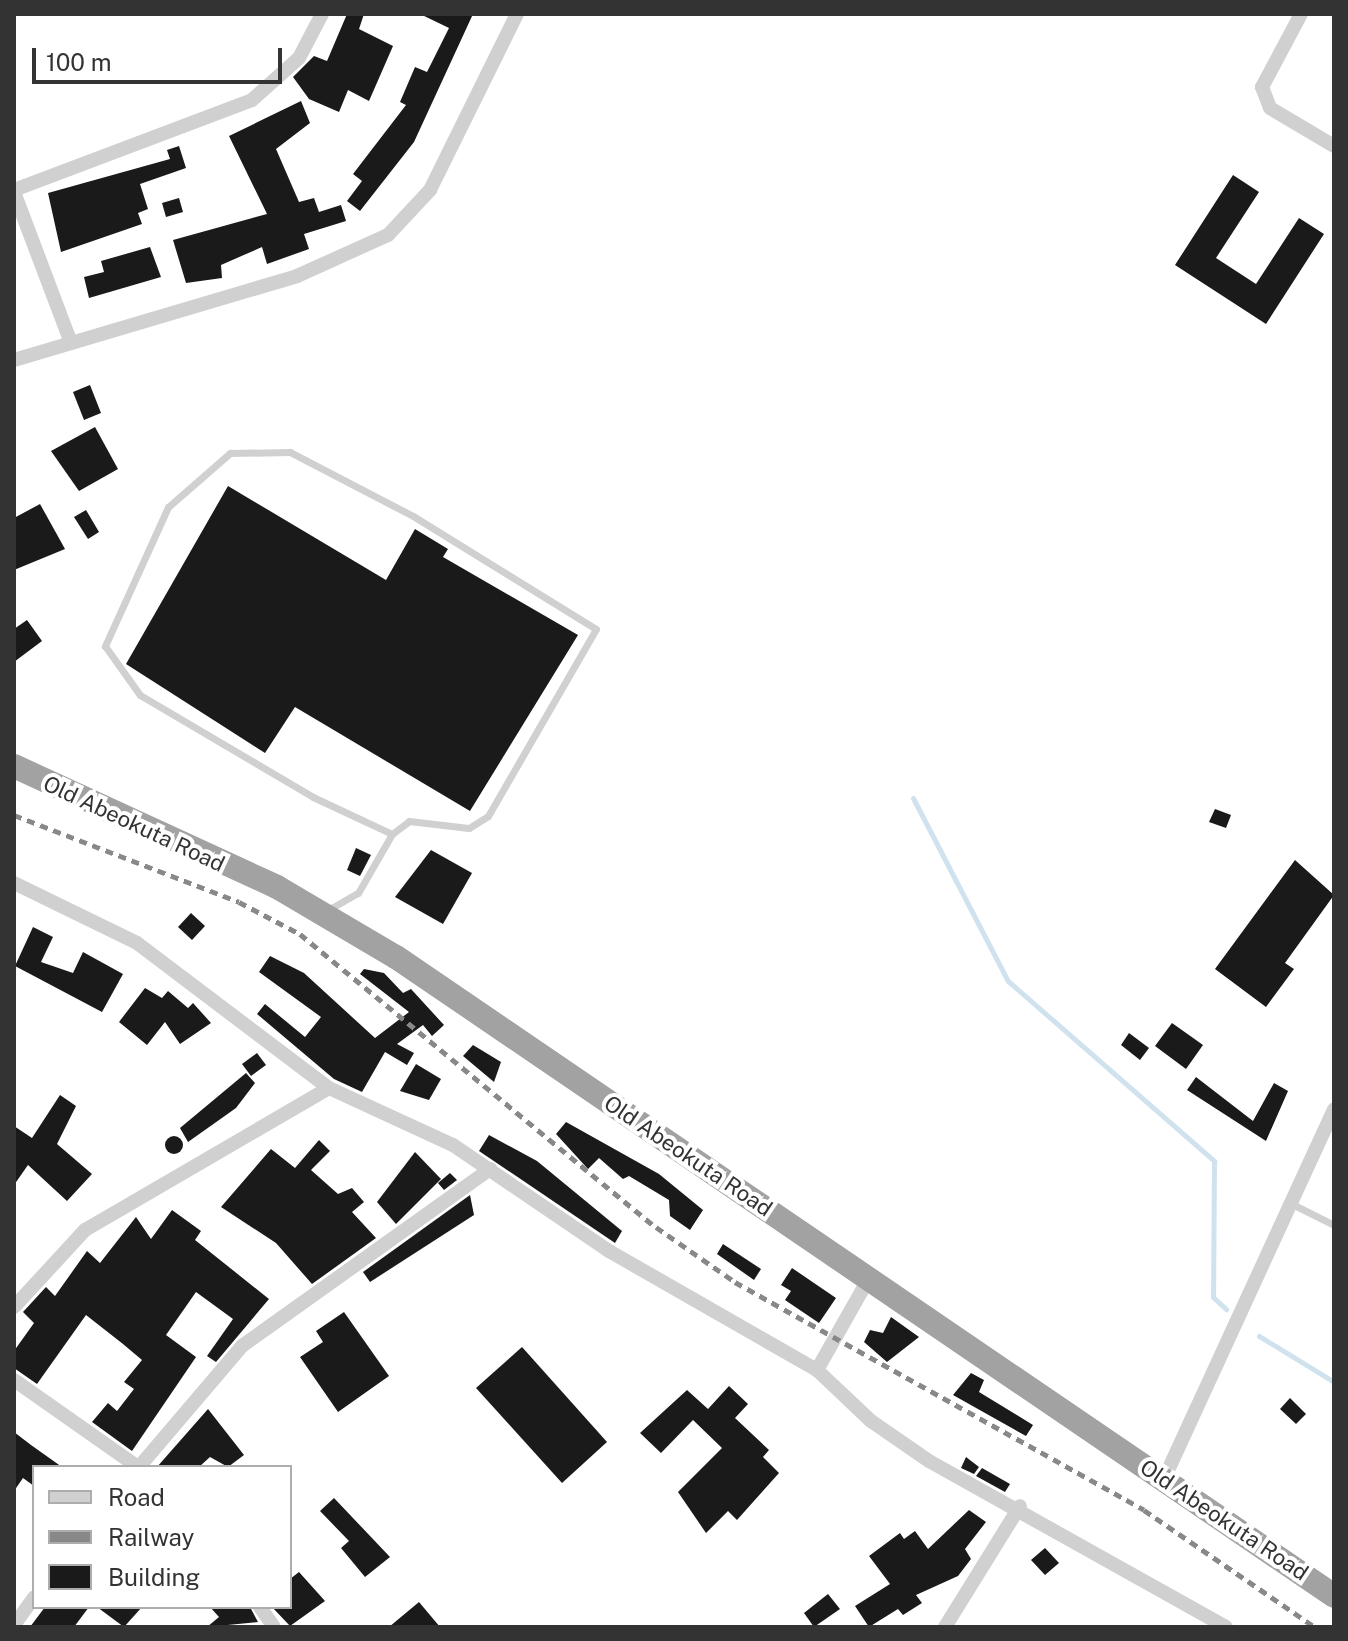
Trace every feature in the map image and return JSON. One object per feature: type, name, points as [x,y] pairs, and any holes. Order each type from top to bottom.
[{"type":"highway","name":"Old Abeokuta Road","points":[[14,766],[322,913],[869,1278],[1334,1596]]},
{"type":"street","points":[[71,343],[14,191],[252,100],[299,58],[322,14]]},
{"type":"street","points":[[14,360],[297,276],[388,235],[430,190],[517,14]]},
{"type":"street","points":[[1301,14],[1262,87],[1270,108],[1334,146]]},
{"type":"street","points":[[14,883],[137,943],[329,1088],[402,1117],[490,1169],[715,1316],[817,1370],[871,1421],[929,1461],[1020,1506],[1226,1627]]},
{"type":"street","points":[[14,1307],[85,1230],[329,1088]]},
{"type":"street","points":[[1164,1479],[1334,1109]]},
{"type":"street","points":[[140,1465],[242,1346],[490,1169]]},
{"type":"street","points":[[817,1370],[869,1278]]},
{"type":"street","points":[[14,1380],[135,1465]]},
{"type":"street","points":[[945,1627],[1020,1506]]},
{"type":"street","points":[[14,1625],[32,1600]]},
{"type":"street","points":[[261,1609],[274,1627]]},
{"type":"lane","points":[[322,913],[358,893],[392,834],[409,821],[469,828],[488,816],[596,629],[438,531],[290,452],[230,453],[168,507],[105,646],[140,695],[313,797],[392,834]]},
{"type":"lane","points":[[1290,1203],[1334,1225]]},
{"type":"building","points":[[347,14],[364,14],[359,29],[393,46],[369,101],[348,90],[339,112],[309,99],[293,77],[314,56],[327,61]]},
{"type":"building","points":[[420,14],[473,14],[414,142],[360,211],[347,201],[362,181],[353,174],[406,105],[400,102],[415,67],[427,72],[449,28]]},
{"type":"building","points":[[301,101],[310,123],[276,149],[299,202],[314,198],[319,212],[341,205],[346,221],[304,234],[309,249],[267,264],[262,247],[221,265],[222,278],[186,283],[173,240],[267,214],[229,136]]},
{"type":"building","points":[[179,146],[186,168],[140,184],[148,209],[138,213],[142,224],[61,252],[48,193],[170,159],[167,150]]},
{"type":"building","points":[[1233,175],[1259,192],[1216,258],[1256,284],[1299,218],[1324,234],[1266,324],[1175,265]]},
{"type":"building","points":[[179,198],[183,212],[166,217],[162,203]]},
{"type":"building","points":[[150,247],[161,277],[89,298],[84,277],[104,272],[101,261]]},
{"type":"building","points":[[90,385],[101,413],[84,420],[73,392]]},
{"type":"building","points":[[95,427],[118,469],[79,491],[51,451]]},
{"type":"building","points":[[228,486],[386,580],[415,529],[448,549],[443,557],[578,635],[470,811],[295,707],[265,753],[126,664]]},
{"type":"building","points":[[40,504],[65,549],[14,570],[14,518]]},
{"type":"building","points":[[86,510],[99,532],[88,539],[74,517]]},
{"type":"building","points":[[27,620],[42,641],[14,662],[14,629]]},
{"type":"building","points":[[1215,809],[1231,815],[1226,828],[1209,822]]},
{"type":"building","points":[[356,848],[371,855],[360,876],[347,870]]},
{"type":"building","points":[[431,850],[472,873],[443,924],[395,897]]},
{"type":"building","points":[[1295,860],[1334,895],[1285,963],[1294,969],[1266,1007],[1215,969]]},
{"type":"building","points":[[191,913],[205,926],[192,940],[178,927]]},
{"type":"building","points":[[33,927],[53,937],[41,962],[73,973],[83,952],[123,974],[102,1012],[15,966]]},
{"type":"building","points":[[270,956],[304,973],[375,1038],[409,1012],[360,974],[364,969],[384,973],[403,993],[411,989],[444,1025],[432,1036],[423,1025],[397,1044],[414,1053],[407,1065],[385,1052],[362,1092],[334,1079],[257,1014],[265,1004],[305,1037],[321,1017],[259,972]]},
{"type":"building","points":[[145,988],[162,998],[168,991],[188,1008],[193,1003],[211,1023],[180,1044],[165,1022],[147,1045],[119,1022]]},
{"type":"building","points":[[1172,1023],[1203,1045],[1186,1069],[1155,1046]]},
{"type":"building","points":[[1129,1033],[1149,1048],[1140,1060],[1121,1045]]},
{"type":"building","points":[[473,1045],[501,1062],[494,1082],[463,1056]]},
{"type":"building","points":[[257,1053],[266,1065],[251,1076],[242,1064]]},
{"type":"building","points":[[416,1064],[441,1079],[429,1100],[400,1091]]},
{"type":"building","points":[[246,1073],[255,1083],[236,1108],[188,1142],[180,1128]]},
{"type":"building","points":[[1196,1077],[1253,1121],[1274,1083],[1288,1091],[1266,1141],[1187,1090]]},
{"type":"building","points":[[60,1095],[76,1106],[57,1144],[92,1174],[67,1201],[28,1165],[14,1185],[14,1126],[32,1138]]},
{"type":"building","points":[[566,1122],[659,1174],[703,1210],[690,1230],[670,1216],[669,1200],[629,1176],[623,1179],[599,1158],[588,1169],[556,1134]]},
{"type":"building","points":[[489,1135],[537,1161],[622,1231],[615,1243],[479,1151]]},
{"type":"building","points":[[170,1136],[178,1136],[183,1145],[181,1152],[170,1154],[165,1149],[165,1141]]},
{"type":"building","points":[[319,1140],[330,1151],[311,1170],[338,1194],[352,1188],[364,1202],[352,1212],[376,1238],[312,1284],[276,1243],[221,1207],[271,1149],[295,1168]]},
{"type":"building","points":[[415,1152],[441,1179],[396,1224],[377,1202]]},
{"type":"building","points":[[450,1173],[457,1180],[444,1190],[438,1183]]},
{"type":"building","points":[[470,1195],[474,1215],[370,1282],[363,1272]]},
{"type":"building","points":[[172,1210],[201,1231],[195,1240],[269,1299],[216,1362],[207,1356],[233,1319],[196,1292],[166,1335],[196,1357],[132,1451],[92,1422],[108,1403],[117,1411],[134,1389],[124,1382],[142,1360],[86,1315],[37,1384],[14,1368],[14,1351],[34,1323],[23,1312],[46,1287],[55,1296],[87,1251],[100,1263],[136,1217],[151,1239]]},
{"type":"building","points":[[723,1244],[761,1269],[754,1280],[717,1254]]},
{"type":"building","points":[[792,1268],[836,1298],[819,1323],[785,1300],[791,1291],[781,1285]]},
{"type":"building","points":[[344,1312],[389,1376],[338,1412],[300,1357],[323,1342],[316,1331]]},
{"type":"building","points":[[891,1317],[919,1337],[887,1362],[864,1342],[870,1330],[883,1333]]},
{"type":"building","points":[[522,1347],[607,1442],[562,1483],[476,1388]]},
{"type":"building","points":[[971,1373],[984,1380],[979,1392],[1033,1425],[1026,1436],[953,1395]]},
{"type":"building","points":[[729,1386],[748,1404],[735,1418],[769,1450],[763,1457],[779,1473],[737,1520],[728,1511],[706,1533],[678,1492],[722,1448],[693,1420],[661,1453],[640,1433],[687,1390],[708,1409]]},
{"type":"building","points":[[1290,1398],[1306,1414],[1296,1424],[1280,1409]]},
{"type":"building","points":[[208,1409],[244,1455],[231,1465],[210,1457],[201,1465],[159,1465]]},
{"type":"building","points":[[14,1432],[59,1465],[32,1465],[32,1485],[23,1478],[14,1491]]},
{"type":"building","points":[[966,1457],[979,1467],[974,1474],[961,1468]]},
{"type":"building","points":[[982,1468],[1010,1484],[1005,1492],[976,1476]]},
{"type":"building","points":[[334,1498],[390,1557],[365,1577],[341,1548],[349,1541],[320,1511]]},
{"type":"building","points":[[969,1510],[986,1522],[965,1549],[971,1559],[958,1576],[916,1595],[922,1603],[903,1615],[898,1609],[869,1627],[855,1606],[890,1584],[869,1556],[900,1533],[904,1539],[915,1531],[928,1549]]},
{"type":"building","points":[[1045,1548],[1059,1563],[1045,1575],[1031,1560]]},
{"type":"building","points":[[299,1572],[325,1601],[290,1626],[274,1609],[292,1609],[292,1577]]},
{"type":"building","points":[[828,1594],[840,1609],[814,1627],[804,1613]]},
{"type":"building","points":[[419,1602],[440,1627],[389,1627]]},
{"type":"building","points":[[44,1609],[88,1609],[74,1627],[30,1627]]},
{"type":"building","points":[[100,1609],[140,1609],[124,1627]]},
{"type":"building","points":[[212,1609],[251,1609],[258,1622],[207,1627],[219,1617]]},
{"type":"waterway","points":[[913,798],[1008,981],[1214,1161],[1213,1297],[1226,1309]]},
{"type":"waterway","points":[[1259,1336],[1334,1382]]},
{"type":"railway","points":[[14,815],[239,902],[300,934],[656,1227],[735,1282],[1144,1510],[1315,1627]]}]
